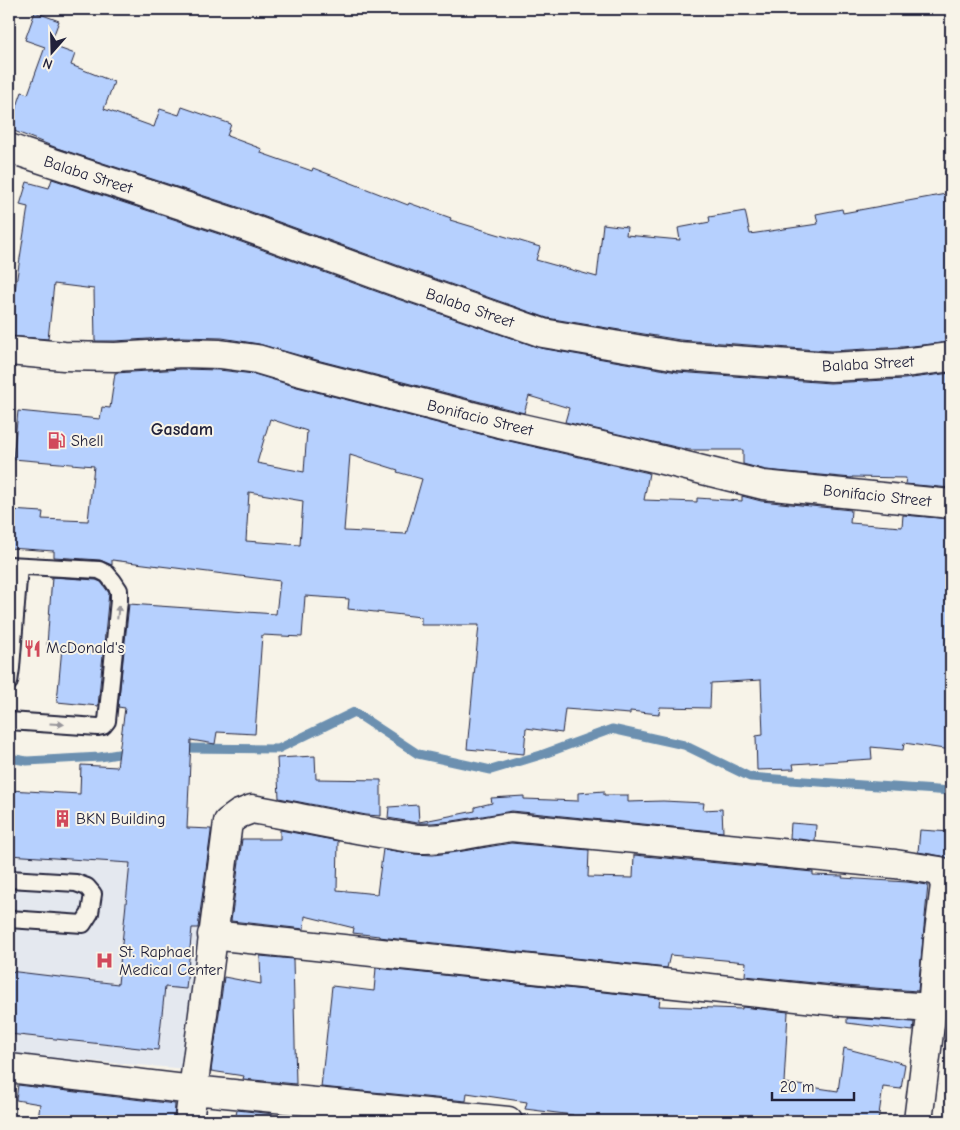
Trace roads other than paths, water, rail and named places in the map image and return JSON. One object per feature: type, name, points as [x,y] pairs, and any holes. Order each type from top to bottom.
[{"type":"street","name":"Balaba Street","points":[[9,148],[230,222],[543,333],[678,356],[831,367],[951,358]]},
{"type":"street","name":"Bonifacio Street","points":[[9,350],[64,356],[115,357],[182,352],[220,354],[257,360],[499,423],[763,485],[951,504]]},
{"type":"street","points":[[189,1121],[228,822],[239,814],[252,809],[344,828],[420,839],[464,836],[511,827],[895,864],[940,871],[944,885],[938,940],[939,1002],[918,1121]]},
{"type":"street","points":[[212,935],[843,1002],[939,1002]]},
{"type":"street","points":[[9,1068],[194,1090],[508,1121]]},
{"type":"lane","points":[[9,682],[14,566],[99,570],[107,574],[119,590],[120,600],[107,721],[103,726],[98,727],[9,721]]},
{"type":"lane","points":[[9,879],[76,883],[87,887],[93,894],[90,912],[83,924],[9,919]]},
{"type":"waterway","points":[[181,748],[278,749],[354,712],[418,754],[491,770],[541,755],[612,729],[684,745],[750,777],[951,791]]},
{"type":"waterway","points":[[9,758],[27,761],[100,757],[130,752]]},
{"type":"place","name":"Shell","points":[[57,441]]},
{"type":"place","name":"McDonald's","points":[[32,648]]},
{"type":"place","name":"BKN Building","points":[[62,819]]},
{"type":"place","name":"St. Raphael Medical Center","points":[[105,961]]},
{"type":"district","name":"Gasdam","points":[[182,429]]}]
